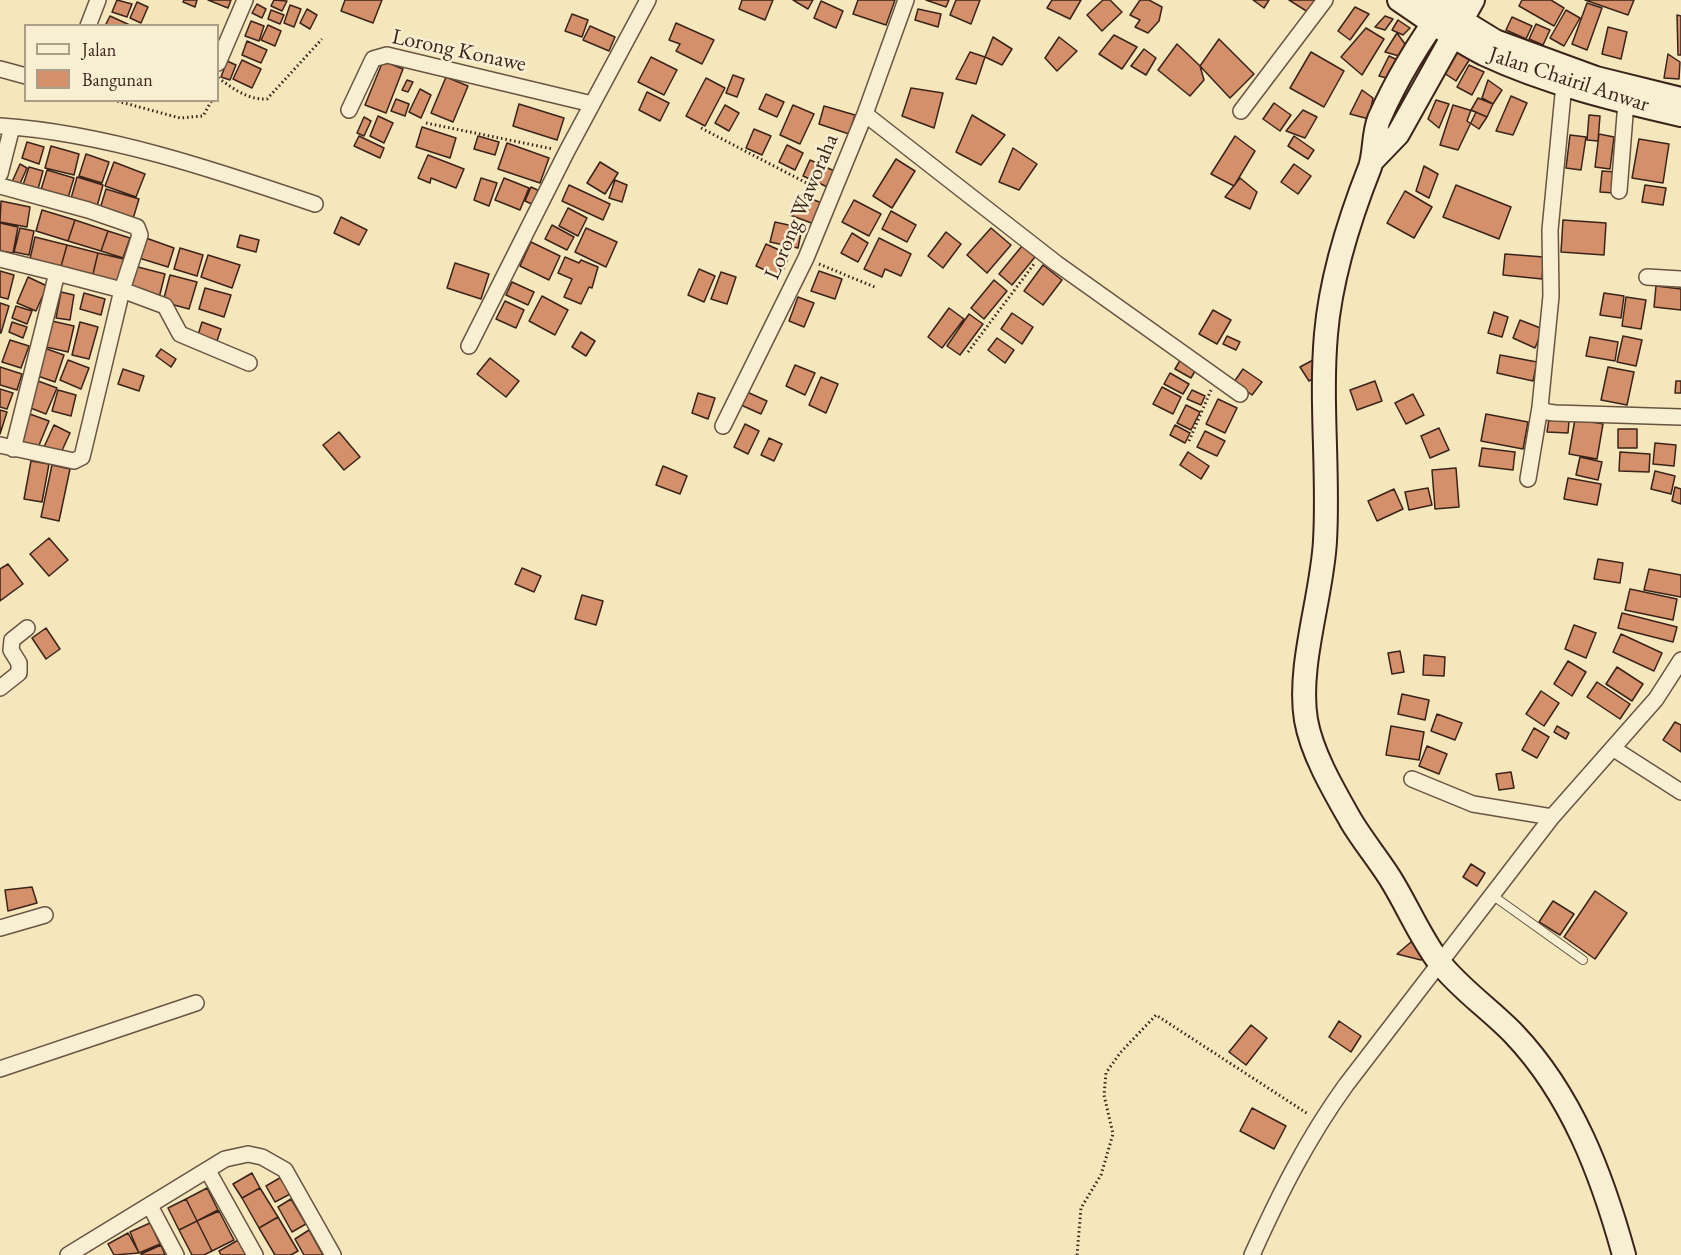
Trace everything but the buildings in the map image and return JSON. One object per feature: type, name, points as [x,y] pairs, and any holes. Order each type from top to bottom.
[{"type":"main road","name":"Jalan Chairil Anwar","points":[[1399,0],[1444,15],[1495,41],[1568,69],[1681,99]]},
{"type":"main road","points":[[1473,0],[1444,15],[1398,134],[1372,161],[1342,246],[1331,295],[1326,334],[1323,399],[1325,542],[1304,701],[1312,741],[1352,822],[1387,873],[1440,962],[1516,1036],[1555,1084],[1585,1142],[1624,1255]]},
{"type":"main road","name":"Jalan Chairil Anwar","points":[[1444,15],[1516,67],[1564,84],[1681,115]]},
{"type":"street","points":[[89,24],[98,0]]},
{"type":"street","points":[[219,61],[245,0]]},
{"type":"street","points":[[469,346],[591,104],[648,0]]},
{"type":"street","name":"Lorong Waworaha","points":[[723,426],[806,258],[833,196],[906,0]]},
{"type":"street","points":[[1241,111],[1325,0]]},
{"type":"street","name":"Lorong Konawe","points":[[349,111],[373,59],[387,55],[591,104]]},
{"type":"street","points":[[0,69],[24,75]]},
{"type":"street","points":[[1528,479],[1540,407],[1551,296],[1550,230],[1564,84]]},
{"type":"street","points":[[1619,191],[1626,102]]},
{"type":"street","points":[[865,114],[1043,253],[1240,393]]},
{"type":"street","points":[[0,174],[6,127],[44,130],[174,160],[315,204]]},
{"type":"street","points":[[0,186],[88,210],[137,227],[140,235],[122,290],[82,457],[74,461],[6,447],[57,273]]},
{"type":"street","points":[[0,259],[122,290],[165,306],[177,329],[186,338],[249,363]]},
{"type":"street","points":[[1647,277],[1681,279]]},
{"type":"street","points":[[1540,407],[1547,412],[1555,413],[1681,417]]},
{"type":"street","points":[[0,688],[18,673],[19,663],[11,650],[12,640],[27,628]]},
{"type":"street","points":[[1252,1255],[1290,1171],[1320,1121],[1491,894],[1552,818],[1656,699],[1681,660]]},
{"type":"street","points":[[1614,749],[1681,792]]},
{"type":"street","points":[[1412,779],[1473,804],[1552,818]]},
{"type":"street","points":[[0,928],[45,915]]},
{"type":"street","points":[[0,1070],[196,1004]]},
{"type":"street","points":[[68,1255],[238,1154],[262,1157],[285,1170],[333,1255]]},
{"type":"street","points":[[208,1171],[255,1255]]},
{"type":"street","points":[[150,1206],[176,1255]]},
{"type":"street","points":[[94,1240],[101,1255]]},
{"type":"lane","points":[[1491,894],[1583,960]]},
{"type":"path","points":[[219,79],[244,95],[256,99],[267,99],[322,39]]},
{"type":"path","points":[[120,102],[180,118],[203,116],[211,102]]},
{"type":"path","points":[[426,123],[567,151]]},
{"type":"path","points":[[701,128],[833,196]]},
{"type":"path","points":[[968,352],[1043,253]]},
{"type":"path","points":[[806,258],[877,288]]},
{"type":"path","points":[[1189,441],[1217,377]]},
{"type":"path","points":[[1077,1255],[1081,1208],[1101,1175],[1113,1134],[1104,1095],[1106,1073],[1120,1053],[1156,1015],[1320,1121]]}]
